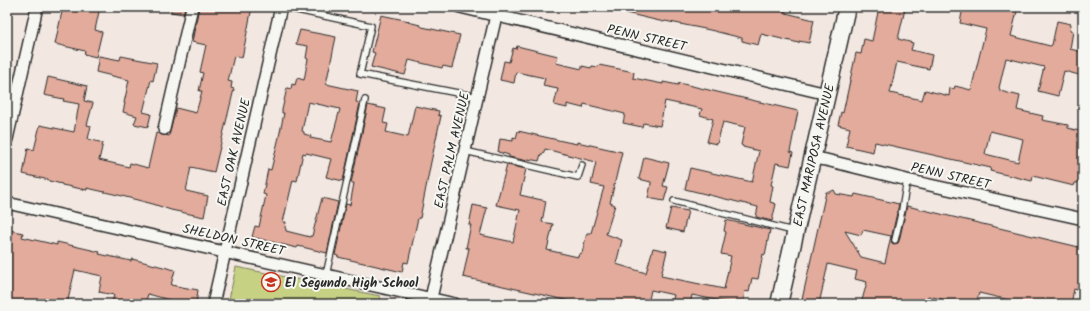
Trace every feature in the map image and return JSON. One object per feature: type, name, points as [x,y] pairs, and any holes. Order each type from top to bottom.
[{"type":"street","points":[[7,139],[37,7]]},
{"type":"street","points":[[164,129],[192,7]]},
{"type":"street","name":"EAST OAK AVENUE","points":[[213,304],[282,7]]},
{"type":"street","name":"PENN STREET","points":[[460,7],[497,11],[827,94]]},
{"type":"street","name":"EAST MARIPOSA AVENUE","points":[[779,304],[847,7]]},
{"type":"street","name":"EAST PALM AVENUE","points":[[431,298],[497,11]]},
{"type":"street","name":"PENN STREET","points":[[813,158],[1083,219]]},
{"type":"street","name":"SHELDON STREET","points":[[7,203],[456,304]]},
{"type":"lane","points":[[282,7],[371,26],[360,74],[478,97]]},
{"type":"lane","points":[[326,275],[365,100]]},
{"type":"lane","points":[[465,151],[578,177],[582,165]]},
{"type":"lane","points":[[895,240],[908,180]]},
{"type":"lane","points":[[674,201],[796,232]]},
{"type":"green space","name":"El Segundo High School","points":[[236,267],[380,296],[382,304],[228,304]]},
{"type":"building","points":[[63,7],[100,7],[95,30],[102,32],[96,57],[84,54],[85,51],[55,44]]},
{"type":"building","points":[[171,7],[185,7],[183,14],[171,12]]},
{"type":"building","points":[[199,7],[252,7],[242,58],[234,56],[228,81],[232,82],[231,88],[234,89],[214,172],[191,167],[186,191],[208,196],[204,217],[87,188],[87,190],[62,185],[49,180],[23,174],[28,148],[34,150],[40,125],[74,132],[79,104],[44,95],[48,77],[87,86],[84,101],[93,103],[87,125],[91,126],[88,139],[103,143],[99,160],[129,167],[130,163],[148,168],[156,133],[169,136],[176,108],[196,113],[202,91],[199,91],[203,73],[200,72],[206,45],[192,42]]},
{"type":"building","points":[[618,7],[766,7],[814,20],[809,43],[799,41],[799,43],[761,34],[758,45],[742,41],[742,38],[710,30],[664,22],[617,11]]},
{"type":"building","points":[[879,7],[897,7],[905,9],[898,39],[913,43],[911,50],[932,55],[929,69],[897,62],[890,93],[922,100],[925,90],[949,96],[950,88],[954,89],[955,86],[971,90],[986,29],[960,23],[963,7],[1018,7],[1011,36],[1050,46],[1052,45],[1057,21],[1071,24],[1070,30],[1073,31],[1070,49],[1083,52],[1083,76],[1064,71],[1058,96],[1038,91],[1044,67],[1006,58],[999,88],[1000,91],[1020,96],[1017,110],[1043,116],[1042,120],[1068,125],[1068,128],[1083,132],[1083,178],[1075,183],[1074,186],[1033,176],[1032,181],[990,171],[991,168],[875,142],[873,152],[846,146],[850,128],[838,125],[841,112],[843,113],[856,53],[861,54],[864,39],[872,41]],"holes":[[[990,131],[1023,139],[1018,162],[985,154]]]},
{"type":"building","points":[[381,15],[409,21],[408,22],[420,25],[422,27],[460,35],[452,68],[443,66],[442,68],[409,60],[405,75],[371,67],[375,53],[372,52]]},
{"type":"building","points":[[300,30],[336,37],[326,84],[358,91],[356,102],[360,103],[343,181],[326,177],[331,159],[303,153],[297,181],[293,180],[283,222],[286,222],[286,231],[310,237],[312,236],[322,198],[338,202],[327,253],[298,246],[297,248],[252,237],[255,226],[259,227],[266,195],[263,194],[268,169],[271,170],[279,137],[284,113],[282,113],[282,110],[287,88],[291,89],[292,84],[295,85],[297,78],[304,80],[308,59],[306,58],[308,46],[296,44]],"holes":[[[308,102],[340,109],[331,142],[310,138],[311,136],[304,134],[302,131]]]},
{"type":"building","points":[[517,46],[558,56],[556,63],[582,69],[582,66],[591,68],[592,66],[598,67],[599,65],[634,72],[633,78],[663,84],[663,82],[678,85],[679,83],[798,111],[790,152],[793,153],[790,166],[776,163],[771,185],[773,186],[770,202],[776,204],[772,221],[756,217],[758,207],[685,189],[690,168],[752,182],[759,151],[743,147],[741,145],[745,127],[723,122],[717,144],[707,142],[713,119],[700,115],[702,109],[665,101],[660,126],[643,123],[642,127],[623,123],[625,114],[613,111],[584,104],[583,108],[567,104],[567,108],[554,105],[558,89],[543,86],[545,78],[516,72],[514,83],[500,80],[504,61],[509,62],[513,48],[516,49]]},
{"type":"building","points":[[99,56],[120,60],[121,56],[157,63],[143,112],[151,114],[148,127],[134,124],[137,116],[123,112],[129,80],[96,72]]},
{"type":"building","points":[[368,105],[386,109],[383,123],[388,124],[386,132],[408,137],[415,106],[439,111],[438,115],[441,116],[420,218],[418,218],[408,263],[404,262],[402,272],[338,257],[335,255],[346,204],[350,205],[354,183],[351,183]]},
{"type":"building","points":[[518,131],[622,152],[610,203],[615,205],[606,234],[622,240],[616,264],[646,273],[653,248],[667,251],[661,276],[724,289],[731,256],[721,254],[726,232],[724,231],[726,220],[770,230],[758,279],[752,278],[749,292],[745,291],[743,304],[735,304],[692,295],[690,304],[673,304],[674,302],[672,302],[674,295],[651,290],[648,304],[583,304],[463,277],[469,248],[466,248],[471,225],[469,225],[473,205],[487,208],[480,235],[513,242],[520,210],[496,205],[507,165],[526,169],[520,195],[546,201],[542,222],[553,224],[547,250],[578,257],[579,254],[582,253],[587,233],[591,233],[604,187],[591,184],[596,162],[545,149],[543,154],[541,154],[539,161],[528,159],[528,161],[509,157],[509,155],[498,152],[500,139],[513,141],[513,137],[516,138]]},
{"type":"building","points":[[644,157],[669,163],[663,186],[668,187],[664,201],[648,198],[651,182],[639,179]]},
{"type":"building","points":[[834,190],[836,194],[854,197],[855,194],[899,204],[891,239],[892,243],[894,244],[898,243],[899,241],[907,206],[1083,248],[1083,291],[1074,289],[1071,304],[1008,304],[1009,300],[979,293],[976,304],[963,304],[928,296],[926,304],[861,304],[867,282],[855,279],[857,271],[828,264],[819,304],[801,304],[826,192]],"holes":[[[863,230],[891,236],[885,263],[861,257],[845,231],[861,235]]]},
{"type":"building","points":[[671,208],[688,211],[683,232],[666,228]]},
{"type":"building","points":[[9,230],[23,233],[22,237],[57,245],[57,242],[100,252],[99,254],[131,261],[132,259],[175,270],[171,285],[198,290],[196,304],[184,304],[148,294],[145,304],[119,304],[112,302],[114,295],[99,292],[102,276],[75,270],[67,304],[44,301],[43,304],[7,304],[7,240]]},
{"type":"place","name":"El Segundo High School","points":[[271,282]]}]
